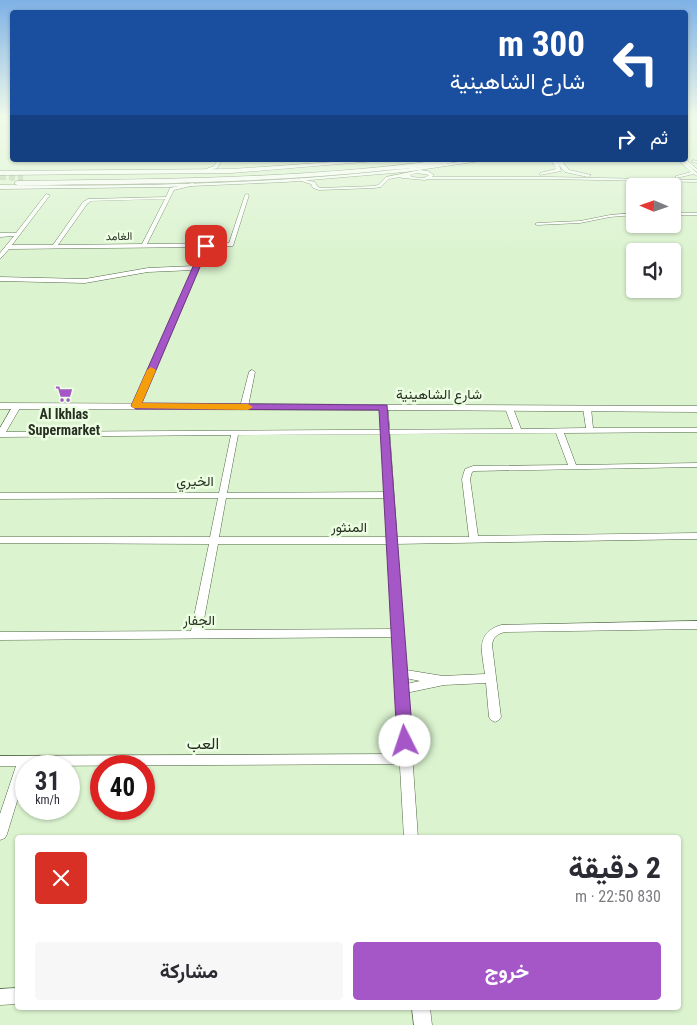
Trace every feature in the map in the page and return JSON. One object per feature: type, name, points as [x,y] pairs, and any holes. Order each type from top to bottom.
[{"type":"highway","points":[[277,169],[355,164]]},
{"type":"highway","points":[[24,178],[224,175],[361,164]]},
{"type":"highway","points":[[248,183],[316,179],[428,164]]},
{"type":"highway","points":[[17,182],[316,179]]},
{"type":"main road","points":[[0,187],[248,183],[316,179],[457,164]]},
{"type":"main road","points":[[542,174],[559,170],[557,164]]},
{"type":"main road","points":[[560,164],[567,171],[588,174]]},
{"type":"main road","points":[[0,173],[198,172],[277,169]]},
{"type":"street","points":[[198,172],[210,170],[218,164]]},
{"type":"street","points":[[221,164],[224,169],[232,171]]},
{"type":"street","points":[[686,164],[696,173]]},
{"type":"street","points":[[660,177],[685,176],[696,173]]},
{"type":"street","points":[[316,179],[315,187],[324,189],[369,188],[379,186],[385,180],[409,176],[419,179],[430,176],[588,174],[660,177],[697,181]]},
{"type":"street","points":[[430,176],[697,181]]},
{"type":"street","points":[[144,246],[172,190],[194,184]]},
{"type":"street","points":[[166,185],[172,190]]},
{"type":"street","points":[[0,257],[48,195]]},
{"type":"street","name":"الغامد","points":[[8,247],[206,246],[231,244],[247,195]]},
{"type":"street","points":[[54,247],[85,203],[90,200],[168,198]]},
{"type":"street","points":[[681,214],[697,214]]},
{"type":"street","points":[[537,224],[580,222],[626,215]]},
{"type":"street","points":[[0,235],[18,234]]},
{"type":"street","points":[[136,406],[206,246]]},
{"type":"street","points":[[0,279],[85,281],[150,269],[196,268]]},
{"type":"street","points":[[244,407],[252,372]]},
{"type":"street","name":"شارع الشاهينية","points":[[0,406],[697,409]]},
{"type":"street","points":[[0,434],[17,406]]},
{"type":"street","points":[[384,408],[411,835]]},
{"type":"street","points":[[509,408],[518,431]]},
{"type":"street","points":[[587,408],[590,431]]},
{"type":"street","points":[[0,434],[697,430]]},
{"type":"street","points":[[559,431],[573,467]]},
{"type":"street","points":[[196,633],[234,432]]},
{"type":"street","points":[[474,540],[466,479],[468,471],[481,468],[697,465]]},
{"type":"street","name":"الخيري","points":[[0,496],[390,495]]},
{"type":"street","name":"المنثور","points":[[0,540],[393,541],[697,536]]},
{"type":"street","points":[[495,717],[487,640],[489,635],[498,629],[697,625]]},
{"type":"street","name":"الجفار","points":[[0,636],[196,633],[398,633]]},
{"type":"street","points":[[400,673],[444,680]]},
{"type":"street","points":[[401,689],[444,680],[490,678]]},
{"type":"street","name":"العب","points":[[80,760],[406,759]]},
{"type":"street","name":"العب","points":[[0,761],[15,760]]},
{"type":"street","points":[[0,834],[15,788]]},
{"type":"street","points":[[0,997],[15,996]]},
{"type":"street","points":[[421,1010],[423,1025]]},
{"type":"tunnel","points":[[0,177],[23,178]]},
{"type":"slow traffic","points":[[151,370],[136,406],[248,407]]},
{"type":"place","name":"Al Ikhlas Supermarket","points":[[64,394]]},
{"type":"route","points":[[206,246],[136,406],[384,408],[405,741]]}]
